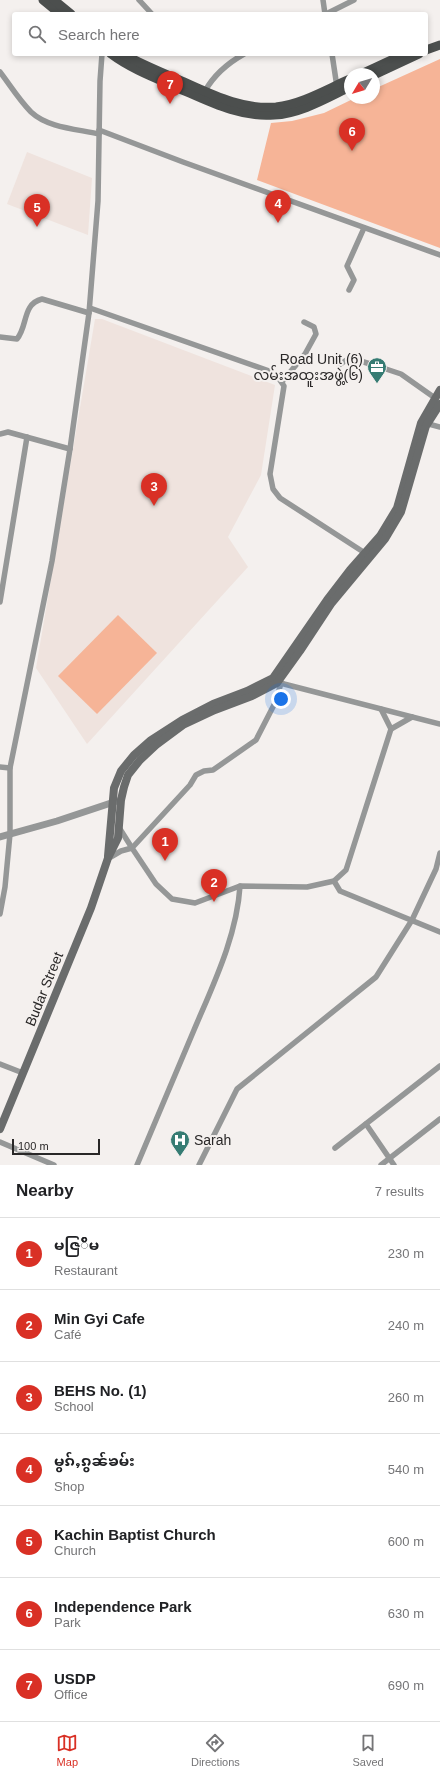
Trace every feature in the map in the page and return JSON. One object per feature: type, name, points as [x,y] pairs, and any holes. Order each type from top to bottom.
[{"type":"main road","points":[[43,0],[58,12]]},
{"type":"main road","points":[[54,0],[69,12]]},
{"type":"main road","points":[[428,43],[440,39]]},
{"type":"main road","points":[[428,49],[440,45]]},
{"type":"main road","points":[[114,56],[146,75],[217,105],[247,113],[273,116],[295,111],[337,89],[344,84]]},
{"type":"main road","points":[[127,56],[153,69],[241,105],[276,107],[344,88]]},
{"type":"main road","points":[[374,68],[400,56]]},
{"type":"main road","points":[[380,72],[415,56]]},
{"type":"main road","points":[[108,858],[109,835],[117,801],[128,775],[140,760],[156,745],[184,725],[215,710],[252,696],[277,680],[368,554],[385,539],[401,512],[425,423],[438,401],[440,390]]},
{"type":"main road","points":[[108,858],[118,838],[120,829],[117,801]]},
{"type":"main road","name":"Budar Street","points":[[0,1129],[91,908],[108,858]]},
{"type":"street","points":[[139,0],[150,12]]},
{"type":"street","points":[[323,0],[326,12]]},
{"type":"street","points":[[330,12],[354,0]]},
{"type":"street","points":[[0,914],[4,893],[10,834],[10,768],[52,560],[90,311],[98,201],[102,56]]},
{"type":"street","points":[[205,91],[225,67],[241,56]]},
{"type":"street","points":[[332,56],[337,89]]},
{"type":"street","points":[[0,72],[31,112],[48,123],[99,132],[440,255]]},
{"type":"street","points":[[350,290],[354,280],[347,266],[364,228]]},
{"type":"street","points":[[0,337],[17,339],[21,335],[29,306],[34,301],[42,299],[90,311],[275,373],[284,386],[270,474],[273,489],[280,498],[368,554]]},
{"type":"street","points":[[282,382],[305,354],[316,334],[314,327],[304,322]]},
{"type":"street","points":[[339,365],[348,359],[354,359],[401,374],[438,401]]},
{"type":"street","points":[[425,423],[440,428]]},
{"type":"street","points":[[0,434],[8,432],[70,449]]},
{"type":"street","points":[[0,602],[27,437]]},
{"type":"street","points":[[108,858],[121,851],[132,848],[190,785],[196,775],[204,771],[214,770],[256,740],[276,701],[277,680],[440,724]]},
{"type":"street","points":[[381,709],[391,729]]},
{"type":"street","points":[[120,829],[156,884],[172,899],[195,903],[240,886],[307,887],[334,881],[346,870],[391,729],[412,717]]},
{"type":"street","points":[[0,767],[10,768]]},
{"type":"street","points":[[0,836],[57,821],[117,801]]},
{"type":"street","points":[[199,1165],[237,1089],[376,977],[412,920],[438,870],[440,853]]},
{"type":"street","points":[[334,881],[340,891],[440,932]]},
{"type":"street","points":[[138,1165],[228,946],[239,902],[240,886]]},
{"type":"street","points":[[0,1064],[23,1073]]},
{"type":"street","points":[[335,1148],[440,1066]]},
{"type":"street","points":[[381,1165],[440,1119]]},
{"type":"street","points":[[366,1124],[394,1165]]},
{"type":"street","points":[[0,1142],[54,1165]]},
{"type":"shaded area","points":[[440,59],[440,248],[257,180],[271,123],[292,121],[324,113],[344,103],[380,104],[380,86]]},
{"type":"shaded area","points":[[27,152],[92,178],[88,235],[7,204]]},
{"type":"shaded area","points":[[95,319],[102,319],[275,385],[261,475],[228,537],[248,567],[87,744],[36,668]]},
{"type":"shaded area","points":[[118,615],[157,653],[97,714],[58,676]]},
{"type":"place","name":"USDP","points":[[170,104]]},
{"type":"place","name":"Independence Park","points":[[352,151]]},
{"type":"place","name":"မွၵ်ႇၵွၼ်ၶမ်း","points":[[278,223]]},
{"type":"place","name":"Kachin Baptist Church","points":[[37,227]]},
{"type":"place","name":"Road Unit (6) လမ်းအထူးအဖွဲ့(၆)","points":[[377,384]]},
{"type":"place","name":"BEHS No. (1)","points":[[154,506]]},
{"type":"place","name":"မဇြ်ိမ","points":[[165,861]]},
{"type":"place","name":"Min Gyi Cafe","points":[[214,902]]},
{"type":"place","name":"Sarah","points":[[180,1157]]}]
